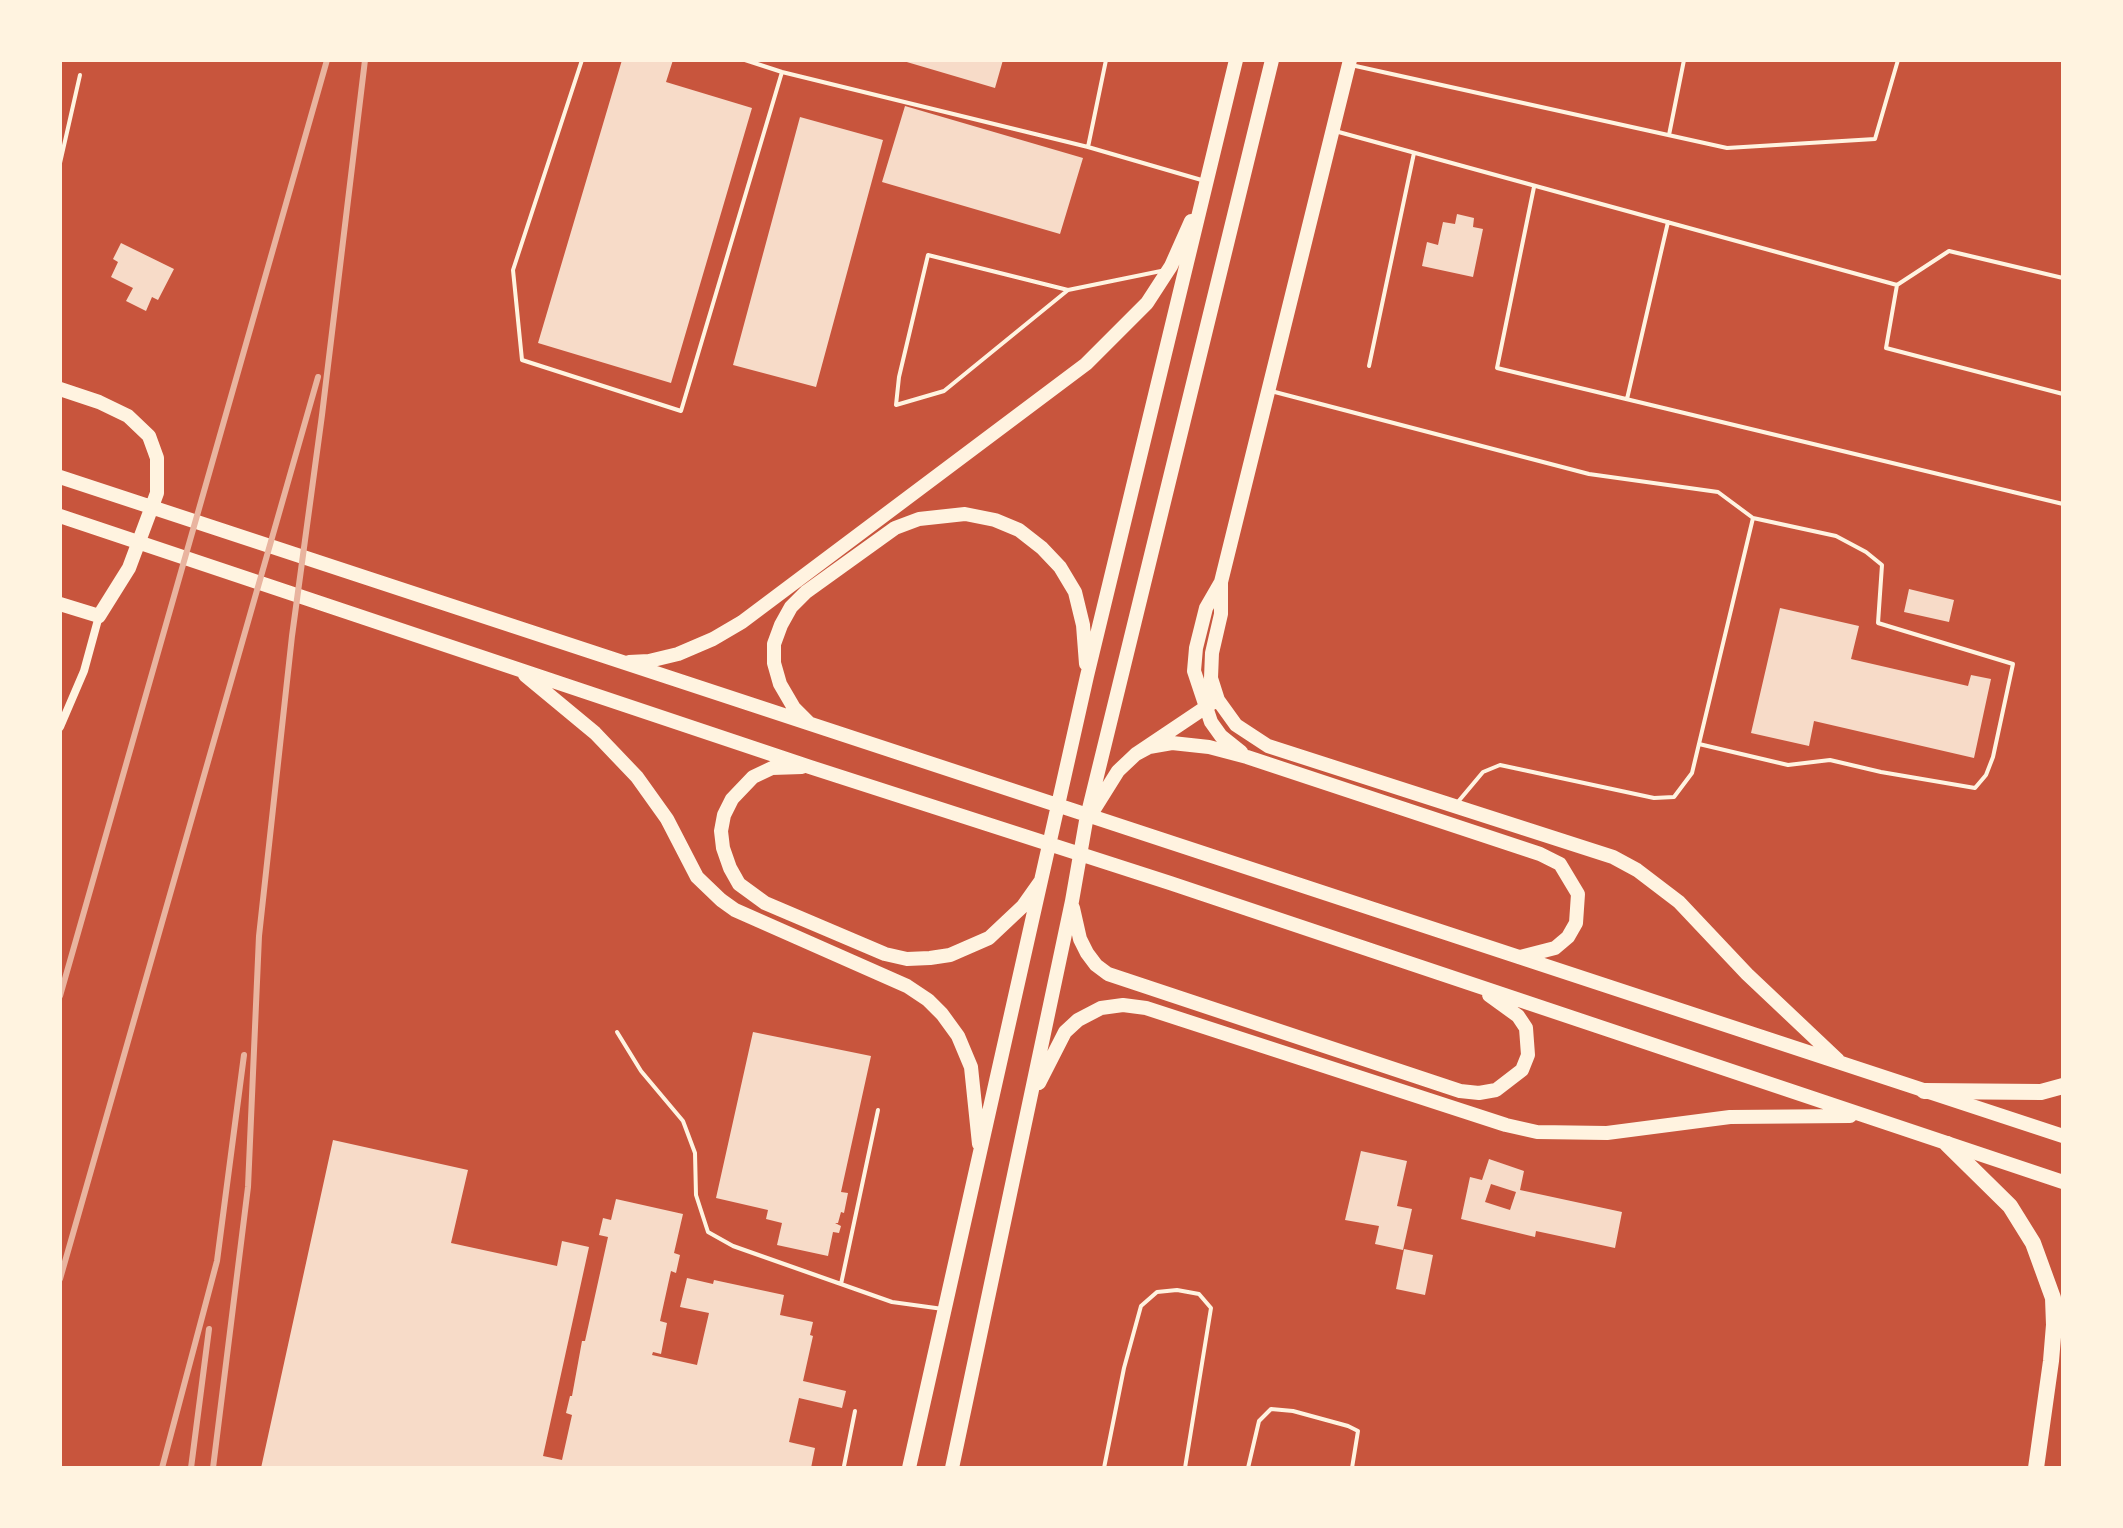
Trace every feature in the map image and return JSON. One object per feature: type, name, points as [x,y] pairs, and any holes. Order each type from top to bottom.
[{"type":"highway","points":[[1924,1091],[2041,1092],[2063,1086]]},
{"type":"highway","points":[[1947,1144],[2010,1206],[2033,1243],[2053,1298],[2051,1361],[2036,1468]]},
{"type":"main road","points":[[909,1468],[1045,875],[1087,676],[1236,60]]},
{"type":"main road","points":[[952,1468],[1072,901],[1086,821],[1272,60]]},
{"type":"main road","points":[[1247,757],[1221,736],[1211,704],[1212,653],[1221,614],[1221,582],[1349,62]]},
{"type":"main road","points":[[620,662],[649,661],[678,654],[742,622],[1086,364],[1147,303],[1168,270],[1206,185]]},
{"type":"main road","points":[[60,389],[128,416],[149,436],[157,458],[157,493],[129,568],[99,616],[60,604]]},
{"type":"main road","points":[[60,477],[2063,1136]]},
{"type":"main road","points":[[812,726],[794,708],[780,684],[774,663],[774,644],[791,607],[806,592],[895,528],[945,514],[995,520],[1019,530],[1060,567],[1075,592],[1083,625],[1087,676]]},
{"type":"main road","points":[[60,516],[2063,1182]]},
{"type":"main road","points":[[518,669],[595,733],[637,777],[667,819],[697,877],[713,895],[735,910],[907,986],[942,1014],[958,1036],[971,1067],[980,1161]]},
{"type":"main road","points":[[1086,821],[1118,771],[1136,754],[1211,704]]},
{"type":"main road","points":[[1211,704],[1268,746],[1613,857],[1637,870],[1679,902],[1757,985],[1841,1063]]},
{"type":"main road","points":[[1136,754],[1149,747],[1172,743],[1209,747],[1540,854],[1560,864],[1578,894],[1576,923],[1568,937],[1555,948],[1541,954],[1515,958]]},
{"type":"main road","points":[[810,767],[772,768],[753,777],[737,792],[724,815],[721,831],[730,868],[739,884],[765,903],[885,954],[907,959],[930,958],[950,955],[989,938],[1023,906],[1045,875]]},
{"type":"main road","points":[[1072,901],[1080,939],[1096,965],[1108,974],[1460,1091],[1479,1093],[1496,1090],[1522,1070],[1528,1055],[1529,1040],[1518,1016],[1475,986]]},
{"type":"main road","points":[[1029,1101],[1065,1032],[1078,1020],[1101,1008],[1123,1005],[1146,1008],[1506,1125],[1537,1132],[1607,1133],[1730,1117],[1864,1116]]},
{"type":"street","points":[[60,727],[84,671],[99,616]]},
{"type":"lane","points":[[582,60],[513,270],[522,360],[681,411],[782,72]]},
{"type":"lane","points":[[745,60],[782,72],[1088,147],[1206,185]]},
{"type":"lane","points":[[1088,147],[1106,60]]},
{"type":"lane","points":[[1669,135],[1684,60]]},
{"type":"lane","points":[[1349,62],[1727,148],[1875,139],[1898,60]]},
{"type":"lane","points":[[60,163],[80,75]]},
{"type":"lane","points":[[1333,130],[1897,285]]},
{"type":"lane","points":[[1369,366],[1414,153]]},
{"type":"lane","points":[[1534,187],[1497,368],[2063,504]]},
{"type":"lane","points":[[1627,399],[1668,222]]},
{"type":"lane","points":[[2063,278],[1949,251],[1897,285],[1886,348],[2063,394]]},
{"type":"lane","points":[[1068,290],[944,391],[896,405],[899,377],[928,255],[1068,290],[1168,270]]},
{"type":"lane","points":[[1269,390],[1589,474],[1718,492],[1753,518],[1836,536],[1866,552],[1882,565],[1878,623],[2013,664],[1993,757],[1986,775],[1975,788],[1830,760],[1788,765],[1699,744]]},
{"type":"lane","points":[[1455,806],[1483,772],[1500,765],[1654,798],[1674,797],[1692,773],[1753,518]]},
{"type":"lane","points":[[617,1032],[641,1071],[683,1121],[695,1153],[696,1195],[708,1232],[733,1246],[892,1302],[946,1309]]},
{"type":"lane","points":[[841,1284],[878,1110]]},
{"type":"lane","points":[[1104,1468],[1124,1368],[1141,1306],[1157,1292],[1177,1290],[1199,1294],[1211,1308],[1185,1468]]},
{"type":"lane","points":[[1248,1468],[1259,1421],[1271,1409],[1293,1411],[1358,1431],[1352,1468]]},
{"type":"lane","points":[[854,1468],[843,1467],[855,1411]]},
{"type":"building","points":[[622,60],[673,60],[666,82],[752,108],[671,383],[538,343]]},
{"type":"building","points":[[900,60],[1003,60],[995,88]]},
{"type":"building","points":[[905,106],[1083,158],[1060,234],[882,182]]},
{"type":"building","points":[[800,117],[883,140],[816,387],[733,365]]},
{"type":"building","points":[[1457,214],[1474,218],[1473,227],[1483,229],[1473,277],[1422,266],[1427,242],[1438,245],[1443,222],[1455,224]]},
{"type":"building","points":[[121,243],[174,269],[158,300],[152,297],[146,311],[126,301],[133,288],[111,277],[118,262],[113,259]]},
{"type":"building","points":[[1909,589],[1954,600],[1949,622],[1904,612]]},
{"type":"building","points":[[1780,608],[1859,626],[1851,659],[1968,686],[1971,675],[1991,679],[1974,758],[1814,721],[1809,746],[1751,733]]},
{"type":"building","points":[[753,1032],[871,1056],[841,1192],[848,1193],[844,1213],[841,1212],[838,1223],[835,1223],[841,1226],[839,1233],[833,1232],[828,1256],[777,1245],[782,1223],[766,1219],[768,1210],[716,1198]]},
{"type":"building","points":[[333,1140],[468,1170],[451,1243],[557,1266],[562,1241],[589,1247],[543,1456],[562,1460],[572,1415],[566,1413],[608,1237],[599,1235],[603,1218],[611,1220],[616,1199],[683,1214],[674,1253],[680,1255],[676,1273],[671,1271],[660,1321],[667,1323],[661,1354],[653,1352],[652,1355],[697,1365],[709,1313],[680,1307],[687,1278],[713,1284],[714,1280],[784,1295],[780,1315],[813,1322],[803,1381],[846,1391],[842,1408],[799,1398],[789,1442],[815,1448],[811,1468],[261,1468]]},
{"type":"building","points":[[1361,1151],[1407,1161],[1397,1206],[1412,1209],[1403,1250],[1375,1244],[1379,1226],[1345,1220]]},
{"type":"building","points":[[1489,1159],[1524,1171],[1520,1190],[1622,1212],[1615,1248],[1536,1231],[1535,1237],[1461,1219],[1470,1177],[1482,1180]],"holes":[[[1491,1184],[1516,1192],[1510,1210],[1485,1202]]]},
{"type":"building","points":[[1404,1249],[1433,1255],[1425,1295],[1396,1289]]},
{"type":"railway","points":[[60,996],[327,60]]},
{"type":"railway","points":[[213,1468],[248,1187],[259,936],[292,636],[365,60]]},
{"type":"railway","points":[[60,1279],[318,377]]},
{"type":"railway","points":[[162,1468],[217,1261],[244,1055]]},
{"type":"railway","points":[[191,1468],[209,1329]]}]
